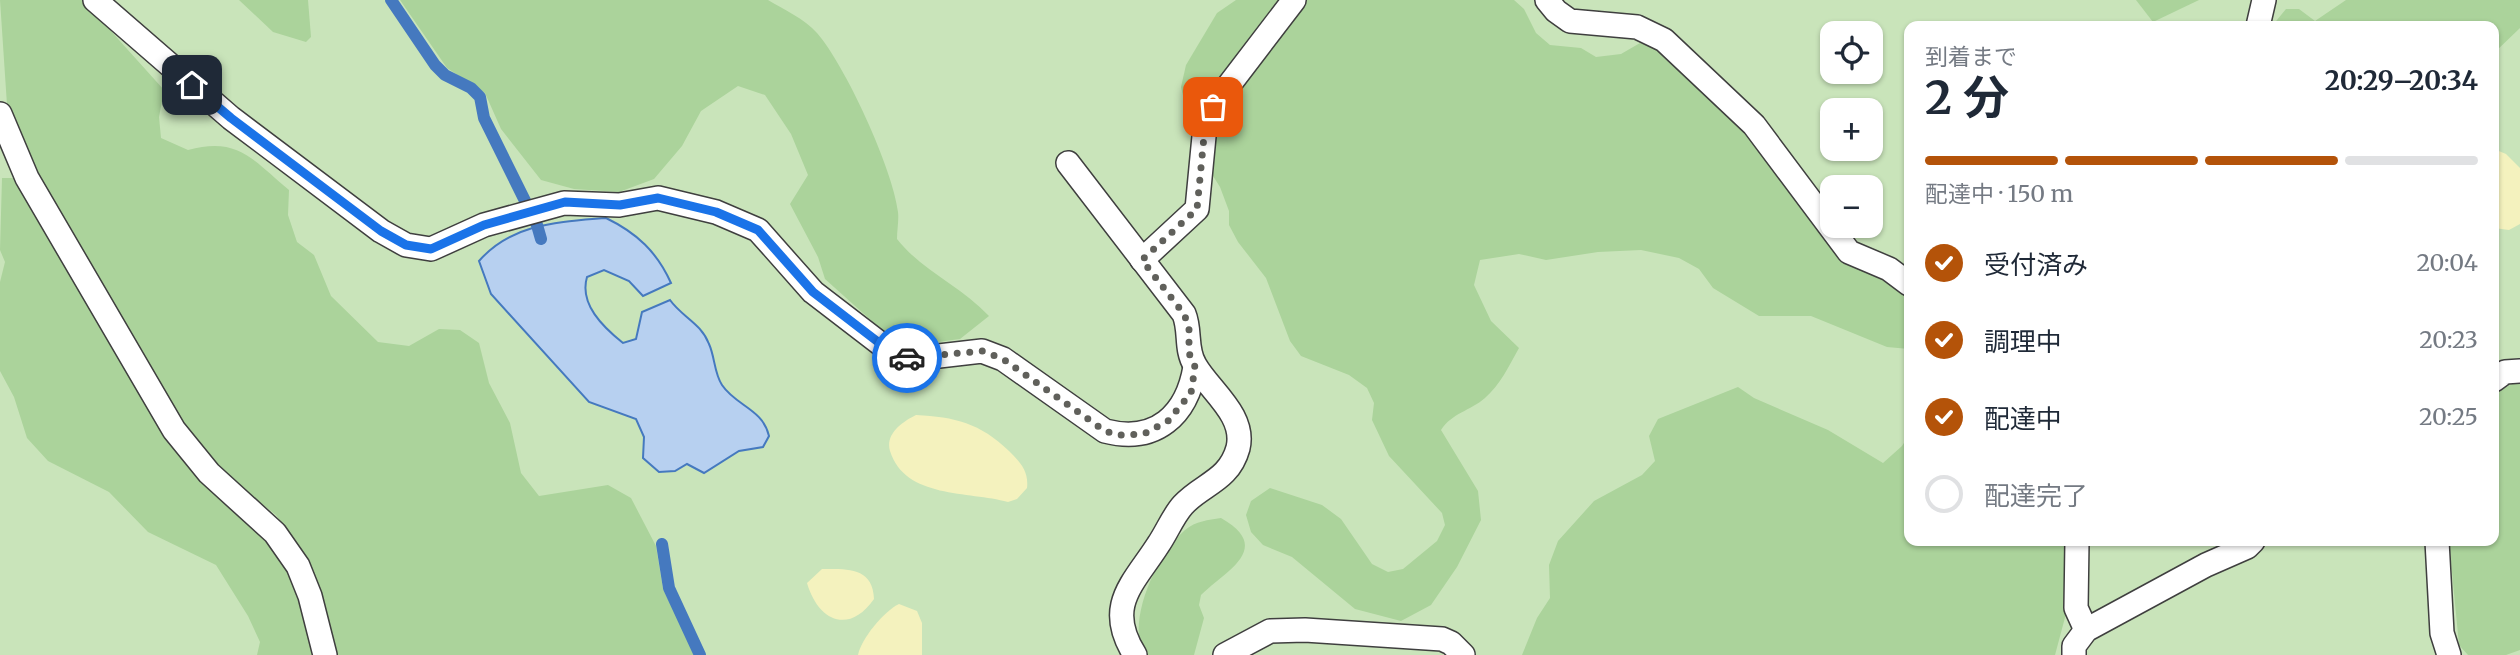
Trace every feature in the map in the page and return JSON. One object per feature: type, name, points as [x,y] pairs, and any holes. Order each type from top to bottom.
[{"type":"lane","points":[[95,0],[231,118],[381,231],[406,245],[431,249],[484,225],[565,202],[620,205],[658,198],[716,212],[758,230],[813,292],[895,355],[913,359],[982,351],[1003,359],[1105,431],[1119,435],[1144,434],[1168,421],[1191,393],[1195,367]]},
{"type":"lane","points":[[1142,260],[1197,209],[1205,126],[1213,107],[1294,0]]},
{"type":"lane","points":[[1547,0],[1556,11],[1570,20],[1637,27],[1664,40],[1754,125],[1849,252],[1889,269],[1904,280]]},
{"type":"lane","points":[[2259,21],[2264,0]]},
{"type":"lane","points":[[0,114],[27,177],[174,430],[209,473],[275,533],[298,565],[310,596],[325,655]]},
{"type":"lane","points":[[1068,163],[1184,314],[1189,327],[1189,353],[1195,367],[1220,395],[1237,427],[1238,447],[1229,467],[1217,481],[1184,503],[1125,592],[1122,614],[1127,642],[1135,655]]},
{"type":"lane","points":[[2499,376],[2505,372],[2520,371]]},
{"type":"lane","points":[[2077,546],[2076,608],[2086,630]]},
{"type":"lane","points":[[2074,655],[2074,646],[2086,630],[2206,565],[2249,546]]},
{"type":"lane","points":[[2437,546],[2442,633],[2449,655]]},
{"type":"lane","points":[[1225,655],[1270,631],[1305,630],[1442,639],[1451,643],[1463,655]]},
{"type":"green space","points":[[0,0],[2520,0],[2520,655],[0,655]]},
{"type":"green space","points":[[0,0],[83,0],[164,90],[159,117],[161,138],[188,150],[205,146],[232,149],[254,160],[289,190],[288,215],[297,242],[314,255],[331,296],[378,342],[409,346],[439,329],[460,330],[479,343],[489,383],[510,423],[521,473],[539,496],[608,485],[631,498],[656,546],[663,589],[696,655],[334,655],[315,585],[300,549],[276,515],[216,467],[184,425],[35,174],[7,105]]},
{"type":"green space","points":[[239,0],[308,0],[311,37],[306,42],[273,32]]},
{"type":"green space","points":[[400,0],[768,0],[817,33],[854,92],[878,145],[894,193],[898,212],[897,239],[918,260],[989,316],[960,339],[923,344],[905,342],[883,331],[825,279],[818,257],[790,204],[808,175],[791,134],[765,95],[738,86],[701,111],[682,146],[654,179],[619,192],[574,189],[541,180],[501,129],[485,93],[447,68]]},
{"type":"green space","points":[[1236,0],[1283,0],[1201,110],[1187,113],[1181,87],[1186,65],[1217,13]]},
{"type":"green space","points":[[1304,0],[1514,0],[1524,9],[1536,33],[1550,45],[1581,48],[1596,57],[1621,54],[1640,43],[1662,50],[1745,127],[1820,232],[1820,238],[1824,238],[1834,252],[1858,268],[1883,277],[1904,295],[1904,349],[1887,347],[1811,316],[1759,316],[1713,288],[1699,269],[1679,258],[1641,250],[1598,252],[1546,260],[1519,254],[1480,260],[1474,285],[1491,321],[1519,348],[1490,393],[1450,420],[1441,430],[1478,491],[1481,520],[1457,567],[1431,605],[1401,621],[1355,609],[1292,557],[1263,545],[1251,532],[1246,515],[1251,501],[1270,488],[1322,505],[1341,519],[1372,564],[1388,572],[1403,569],[1437,541],[1445,525],[1442,513],[1389,456],[1372,420],[1374,403],[1367,388],[1349,375],[1301,356],[1290,341],[1266,278],[1238,242],[1229,225],[1229,211],[1220,187],[1208,168],[1216,116]]},
{"type":"green space","points":[[2136,0],[2199,0],[2155,21],[2152,21]]},
{"type":"green space","points":[[2346,0],[2520,0],[2520,28],[2499,48],[2499,21],[2315,21]]},
{"type":"green space","points":[[2286,9],[2299,9],[2315,21],[2276,21]]},
{"type":"green space","points":[[2,178],[18,178],[168,436],[194,474],[262,534],[284,559],[317,655],[257,655],[260,642],[248,616],[216,565],[148,532],[109,492],[48,461],[27,438],[14,397],[0,371],[0,282],[5,262],[0,250]]},
{"type":"green space","points":[[2512,384],[2520,384],[2520,650],[2506,655],[2468,655],[2459,645],[2449,546],[2499,546],[2499,391]]},
{"type":"green space","points":[[1738,387],[1754,398],[1828,430],[1883,463],[1904,443],[1904,546],[2067,546],[2067,610],[2055,655],[1522,655],[1537,618],[1550,598],[1549,565],[1558,541],[1594,501],[1642,475],[1655,461],[1649,436],[1658,419]]},
{"type":"green space","points":[[1221,518],[1244,539],[1245,549],[1232,568],[1201,595],[1199,605],[1204,618],[1194,655],[1144,655],[1139,641],[1139,624],[1147,589],[1155,571],[1174,541],[1185,530],[1207,520]]},
{"type":"sand","points":[[2499,151],[2506,154],[2520,168],[2520,224],[2509,230],[2499,229]]},
{"type":"sand","points":[[916,415],[955,420],[988,434],[1020,463],[1027,477],[1027,488],[1017,499],[1008,502],[940,490],[909,478],[898,467],[889,445],[896,429]]},
{"type":"sand","points":[[822,569],[849,570],[864,575],[873,589],[874,599],[855,617],[835,619],[826,614],[812,596],[807,583]]},
{"type":"sand","points":[[899,604],[917,611],[922,623],[922,655],[858,655],[874,626]]},
{"type":"water","points":[[606,218],[645,244],[671,283],[643,296],[629,281],[604,270],[587,277],[586,296],[594,314],[623,343],[636,339],[642,312],[670,300],[706,337],[722,385],[766,427],[769,436],[763,447],[739,451],[704,473],[687,464],[675,471],[659,472],[643,458],[644,437],[636,419],[589,402],[491,294],[479,261],[492,248],[521,232],[537,227]]},
{"type":"waterway","points":[[391,0],[435,65],[445,75],[471,88],[480,97],[484,118],[537,225],[541,239]]},
{"type":"waterway","points":[[662,544],[669,588],[700,655]]},
{"type":"way so far","points":[[907,358],[982,351],[1003,359],[1105,431],[1119,435],[1144,434],[1168,421],[1180,410],[1191,393],[1195,367],[1189,353],[1189,327],[1184,314],[1142,260],[1197,209],[1205,126],[1213,107]]},
{"type":"route","points":[[192,85],[231,118],[381,231],[406,245],[431,249],[484,225],[527,215],[565,202],[620,205],[658,198],[716,212],[758,230],[793,266],[813,292],[895,355],[907,358]]}]
